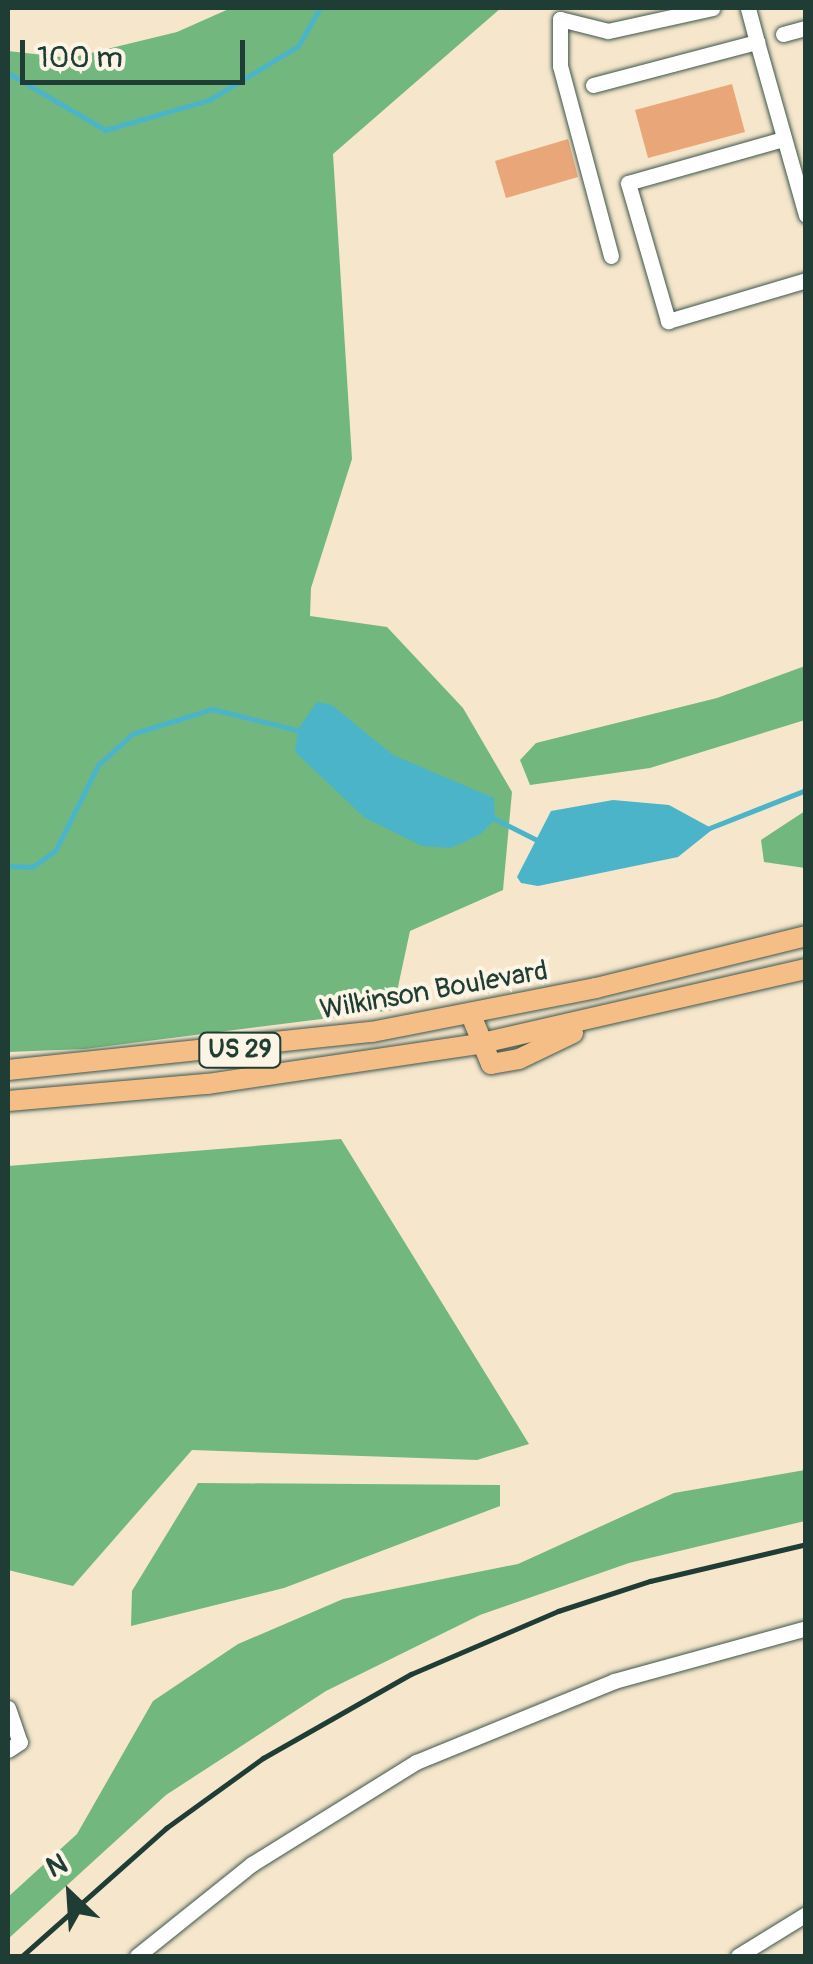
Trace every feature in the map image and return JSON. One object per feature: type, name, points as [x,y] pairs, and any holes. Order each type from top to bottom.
[{"type":"main road","name":"Wilkinson Boulevard","points":[[8,1070],[272,1046],[471,1015],[806,936]]},
{"type":"main road","points":[[471,1015],[484,1060],[500,1064],[602,1018],[806,969]]},
{"type":"main road","name":"Wilkinson Boulevard","points":[[8,1101],[208,1084],[478,1044]]},
{"type":"lane","points":[[612,256],[560,66],[560,19],[608,32],[713,8]]},
{"type":"lane","points":[[748,8],[806,215]]},
{"type":"lane","points":[[783,34],[806,28]]},
{"type":"lane","points":[[593,86],[757,42]]},
{"type":"lane","points":[[783,139],[628,183],[668,320],[806,280]]},
{"type":"lane","points":[[137,1956],[252,1864],[416,1762],[614,1681],[806,1628]]},
{"type":"lane","points":[[8,1708],[20,1742],[8,1750]]},
{"type":"lane","points":[[738,1956],[806,1914]]},
{"type":"green space","points":[[231,8],[501,8],[333,154],[352,459],[311,588],[310,616],[387,627],[463,708],[512,792],[503,890],[410,931],[393,1010],[85,1049],[8,1052],[8,51],[70,58],[177,32]]},
{"type":"green space","points":[[805,666],[805,720],[650,768],[530,785],[520,760],[536,743],[717,698]]},
{"type":"green space","points":[[805,811],[805,868],[764,862],[761,840]]},
{"type":"green space","points":[[341,1139],[529,1444],[477,1460],[192,1450],[73,1586],[8,1570],[8,1166]]},
{"type":"green space","points":[[805,1470],[805,1521],[629,1563],[480,1615],[326,1691],[166,1795],[8,1939],[8,1897],[77,1834],[153,1701],[238,1644],[343,1599],[518,1564],[674,1493]]},
{"type":"green space","points":[[198,1483],[500,1485],[500,1506],[284,1588],[131,1626],[132,1591]]},
{"type":"water","points":[[317,702],[332,705],[393,755],[494,798],[495,819],[481,834],[451,848],[422,846],[365,818],[295,752],[298,729]]},
{"type":"water","points":[[613,800],[669,805],[713,829],[678,857],[538,886],[521,883],[517,877],[551,811]]},
{"type":"building","points":[[732,84],[745,132],[648,158],[635,110]]},
{"type":"building","points":[[568,139],[578,177],[506,198],[495,161]]},
{"type":"waterway","points":[[8,73],[105,130],[209,100],[298,46],[320,8]]},
{"type":"waterway","points":[[8,866],[32,867],[55,851],[98,765],[132,734],[212,709],[301,731]]},
{"type":"waterway","points":[[707,829],[806,790]]},
{"type":"waterway","points":[[493,818],[537,840]]},
{"type":"railway","points":[[22,1956],[166,1828],[263,1758],[411,1674],[558,1611],[650,1581],[806,1544]]}]
